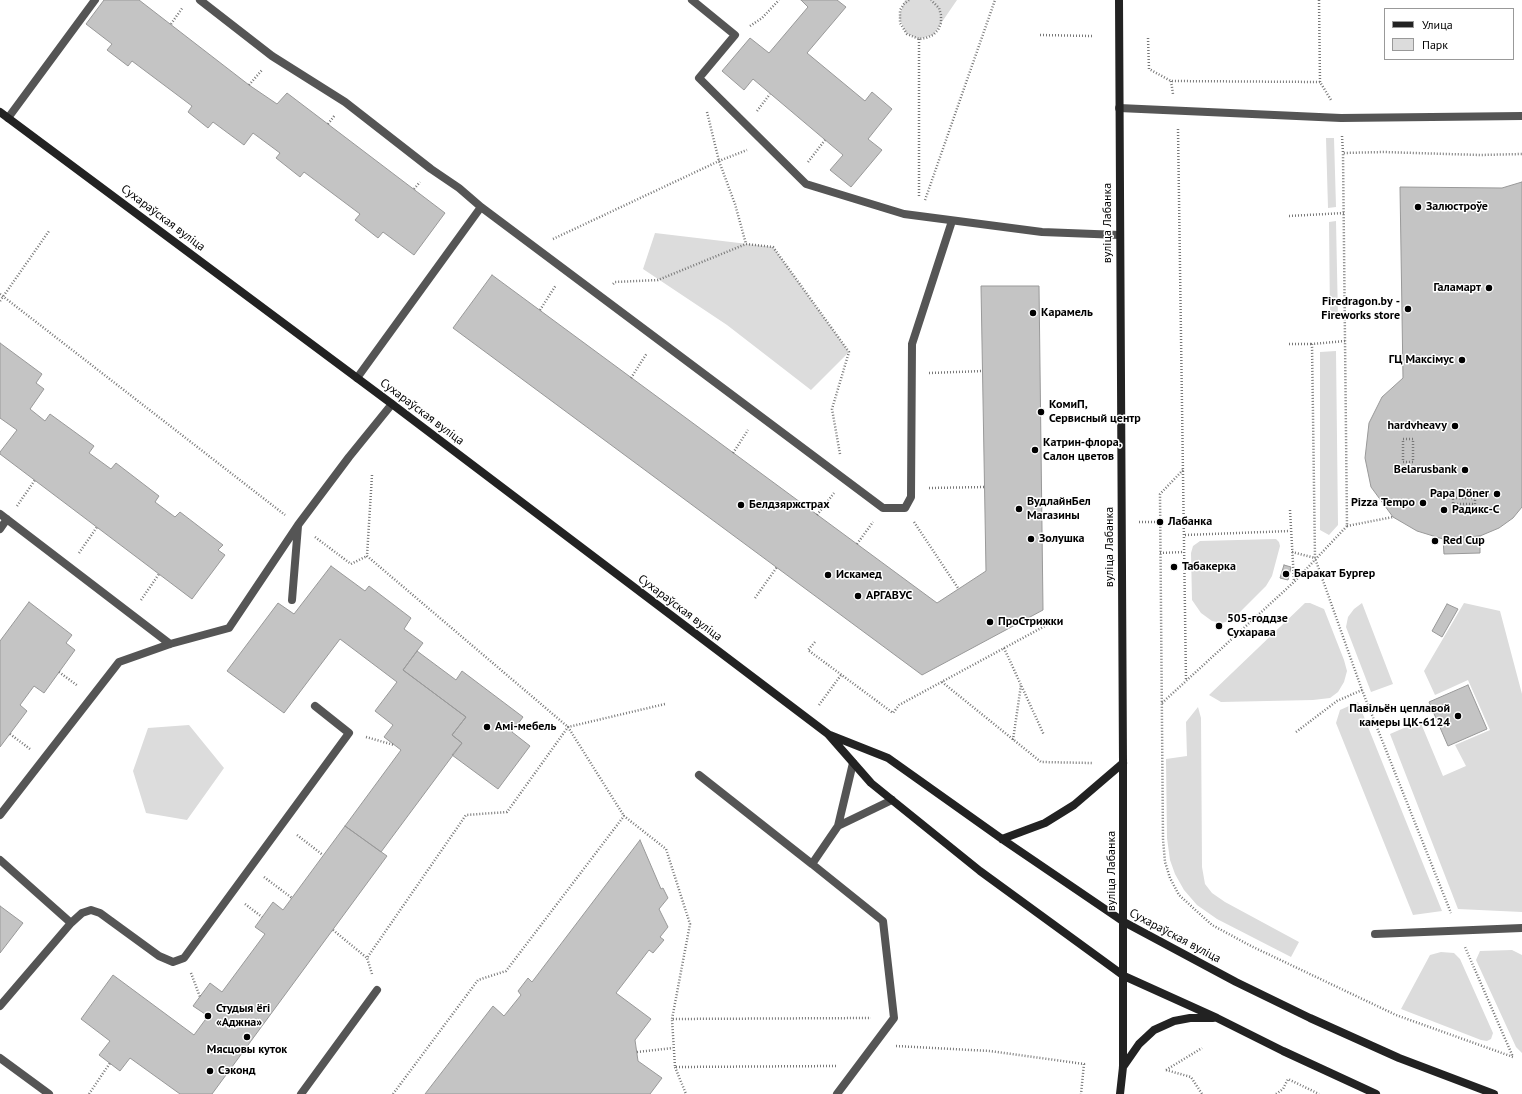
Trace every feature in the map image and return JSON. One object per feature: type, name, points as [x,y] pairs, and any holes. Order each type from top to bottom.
[{"type":"main road","name":"вуліца Лабанка","points":[[1119,0],[1124,922],[1123,1067],[1120,1094]]},
{"type":"main road","name":"Сухараўская вуліца","points":[[0,112],[358,378],[828,734],[871,783],[980,871],[1124,976],[1217,1018],[1283,1051],[1376,1094]]},
{"type":"main road","name":"Сухараўская вуліца","points":[[828,734],[888,758],[1002,839],[1124,922],[1236,982],[1310,1018],[1399,1058],[1494,1094]]},
{"type":"main road","points":[[1002,839],[1045,822],[1074,805],[1123,763]]},
{"type":"main road","points":[[1123,1067],[1139,1044],[1154,1030],[1174,1021],[1190,1018],[1217,1018]]},
{"type":"lane","points":[[8,118],[96,0]]},
{"type":"lane","points":[[200,0],[272,56],[345,102],[431,169],[459,188],[481,207],[883,508],[905,508],[911,497],[912,344],[952,221]]},
{"type":"lane","points":[[692,0],[735,35],[699,78],[806,184],[904,214],[919,217],[1042,232],[1120,235]]},
{"type":"lane","points":[[1119,108],[1341,118],[1522,116]]},
{"type":"lane","points":[[358,378],[481,207]]},
{"type":"lane","points":[[0,815],[119,662],[170,644],[229,628],[298,525],[349,457],[392,404]]},
{"type":"lane","points":[[0,514],[170,644]]},
{"type":"lane","points":[[0,529],[7,519]]},
{"type":"lane","points":[[292,600],[298,525]]},
{"type":"lane","points":[[0,1006],[71,923],[82,913],[91,910],[100,913],[159,956],[173,962],[184,958],[350,733],[315,706]]},
{"type":"lane","points":[[812,864],[838,826],[853,763]]},
{"type":"lane","points":[[699,775],[883,921],[894,1018],[837,1094]]},
{"type":"lane","points":[[838,826],[892,800]]},
{"type":"lane","points":[[0,860],[71,923]]},
{"type":"lane","points":[[1375,934],[1522,928]]},
{"type":"lane","points":[[301,1094],[377,990]]},
{"type":"lane","points":[[0,1058],[48,1094]]},
{"type":"path","points":[[735,35],[762,18],[779,0]]},
{"type":"path","points":[[909,0],[900,10],[900,23],[907,34],[919,39],[926,38],[933,34],[938,30],[941,23],[939,8],[931,0]]},
{"type":"path","points":[[919,217],[995,0]]},
{"type":"path","points":[[1319,0],[1320,82],[1341,118],[1343,153],[1347,526]]},
{"type":"path","points":[[171,24],[184,6]]},
{"type":"path","points":[[1040,35],[1092,36]]},
{"type":"path","points":[[1148,38],[1149,69],[1171,80],[1320,82]]},
{"type":"path","points":[[919,39],[919,217]]},
{"type":"path","points":[[1171,80],[1178,125],[1186,681]]},
{"type":"path","points":[[706,108],[719,161],[735,204],[746,244]]},
{"type":"path","points":[[797,176],[825,140]]},
{"type":"path","points":[[536,247],[719,161],[764,143]]},
{"type":"path","points":[[1343,153],[1383,152],[1480,155],[1522,154]]},
{"type":"path","points":[[1289,216],[1344,214]]},
{"type":"path","points":[[0,301],[49,231]]},
{"type":"path","points":[[604,298],[615,282],[658,280],[746,244],[773,247],[849,352],[832,409],[844,478],[817,515]]},
{"type":"path","points":[[540,310],[566,270]]},
{"type":"path","points":[[0,294],[298,525],[351,564],[367,556]]},
{"type":"path","points":[[631,378],[657,338]]},
{"type":"path","points":[[1289,344],[1345,342]]},
{"type":"path","points":[[1183,470],[1160,494],[1162,839],[1165,862],[1170,878],[1179,895],[1212,925],[1251,946],[1396,1015],[1513,1057],[1457,930],[1362,690],[1315,558],[1312,344]]},
{"type":"path","points":[[912,373],[983,372]]},
{"type":"path","points":[[733,452],[759,415]]},
{"type":"path","points":[[1403,439],[1413,439],[1413,456],[1413,462],[1403,462],[1403,439]]},
{"type":"path","points":[[367,556],[372,475]]},
{"type":"path","points":[[7,519],[35,480]]},
{"type":"path","points":[[911,488],[985,487]]},
{"type":"path","points":[[1453,498],[1475,498],[1475,504],[1453,504],[1453,498]]},
{"type":"path","points":[[857,544],[883,508]]},
{"type":"path","points":[[905,508],[958,588]]},
{"type":"path","points":[[1290,510],[1294,582]]},
{"type":"path","points":[[1162,704],[1294,582],[1315,558],[1347,526],[1393,517]]},
{"type":"path","points":[[70,567],[98,528]]},
{"type":"path","points":[[1185,535],[1290,531]]},
{"type":"path","points":[[1160,553],[1184,552]]},
{"type":"path","points":[[1292,552],[1315,558]]},
{"type":"path","points":[[367,556],[568,727],[624,816],[666,849],[690,924],[672,1019],[675,1066],[686,1094]]},
{"type":"path","points":[[755,598],[777,567]]},
{"type":"path","points":[[131,614],[159,574]]},
{"type":"path","points":[[814,642],[808,650],[893,713],[899,705],[1056,620]]},
{"type":"path","points":[[1004,648],[1044,735]]},
{"type":"path","points":[[59,672],[92,697]]},
{"type":"path","points":[[808,719],[841,675]]},
{"type":"path","points":[[942,682],[1041,762],[1092,763]]},
{"type":"path","points":[[1013,740],[1021,685]]},
{"type":"path","points":[[1296,732],[1337,701],[1362,690]]},
{"type":"path","points":[[367,958],[466,814],[507,812],[568,727],[665,704]]},
{"type":"path","points":[[350,733],[394,745]]},
{"type":"path","points":[[10,734],[44,759]]},
{"type":"path","points":[[393,1094],[478,980],[506,971],[624,816]]},
{"type":"path","points":[[282,824],[323,855]]},
{"type":"path","points":[[251,868],[292,898]]},
{"type":"path","points":[[333,930],[367,958],[377,990]]},
{"type":"path","points":[[184,958],[200,997]]},
{"type":"path","points":[[672,1019],[894,1018]]},
{"type":"path","points":[[875,1044],[990,1051],[1084,1064],[1081,1094]]},
{"type":"path","points":[[637,1052],[673,1048]]},
{"type":"path","points":[[1202,1048],[1166,1070],[1191,1078],[1202,1094]]},
{"type":"path","points":[[89,1094],[110,1064]]},
{"type":"path","points":[[675,1066],[858,1066]]},
{"type":"path","points":[[1276,1094],[1283,1089],[1288,1079],[1319,1094]]},
{"type":"green space","points":[[905,0],[957,0],[933,35],[919,39],[906,33],[899,17]]},
{"type":"green space","points":[[1326,138],[1334,138],[1336,207],[1328,208]]},
{"type":"green space","points":[[1336,221],[1338,319],[1330,319],[1329,222]]},
{"type":"green space","points":[[655,233],[773,247],[849,352],[811,390],[727,325],[643,269]]},
{"type":"green space","points":[[1336,351],[1338,525],[1329,535],[1320,530],[1320,352]]},
{"type":"green space","points":[[1276,539],[1280,546],[1272,576],[1266,586],[1232,620],[1222,623],[1212,621],[1201,613],[1192,600],[1191,553],[1193,546],[1200,541]]},
{"type":"green space","points":[[1305,603],[1310,603],[1324,609],[1344,660],[1347,671],[1344,682],[1338,692],[1330,698],[1313,700],[1221,702],[1209,695]]},
{"type":"green space","points":[[1362,603],[1393,684],[1371,692],[1346,627],[1348,617],[1354,609]]},
{"type":"green space","points":[[1464,603],[1500,611],[1522,694],[1522,912],[1458,909],[1390,734],[1420,721],[1443,776],[1466,766],[1455,745],[1490,730],[1468,680],[1435,695],[1424,671]]},
{"type":"green space","points":[[1358,702],[1442,911],[1413,915],[1336,723],[1340,710]]},
{"type":"green space","points":[[1198,707],[1201,718],[1202,867],[1205,884],[1212,893],[1225,902],[1299,942],[1291,957],[1217,919],[1197,905],[1184,890],[1175,874],[1170,860],[1167,838],[1166,759],[1187,756],[1186,722]]},
{"type":"green space","points":[[189,725],[224,768],[187,820],[146,813],[133,771],[148,728]]},
{"type":"green space","points":[[1512,950],[1522,955],[1522,1053],[1516,1047],[1476,960],[1480,951]]},
{"type":"green space","points":[[1441,952],[1454,953],[1460,959],[1493,1033],[1491,1039],[1487,1041],[1481,1040],[1401,1009],[1430,955]]},
{"type":"building","points":[[104,0],[139,0],[249,85],[277,104],[287,93],[445,213],[414,255],[383,232],[378,238],[355,220],[360,214],[304,172],[300,177],[276,158],[280,153],[253,133],[244,145],[213,122],[208,128],[188,112],[192,106],[132,61],[128,66],[107,50],[112,44],[86,24]]},
{"type":"building","points":[[801,0],[837,0],[846,7],[807,53],[865,101],[872,92],[892,109],[868,139],[882,150],[851,187],[830,170],[843,155],[753,79],[744,90],[722,71],[750,38],[769,53],[808,7]]},
{"type":"building","name":"ГЦ Максімус","points":[[1522,182],[1522,507],[1513,518],[1499,528],[1480,536],[1443,539],[1417,531],[1393,517],[1371,487],[1365,458],[1369,423],[1382,397],[1403,378],[1400,187],[1502,188]]},
{"type":"building","points":[[492,275],[937,603],[986,571],[981,286],[1039,286],[1043,610],[922,675],[453,328]]},
{"type":"building","points":[[0,343],[42,374],[36,383],[44,389],[30,409],[45,421],[50,414],[94,446],[89,453],[111,469],[116,463],[159,496],[155,502],[175,517],[180,512],[223,545],[218,550],[225,555],[192,599],[0,454],[17,430],[0,418]]},
{"type":"building","points":[[1480,536],[1480,553],[1444,554],[1443,539]]},
{"type":"building","points":[[1284,565],[1291,567],[1288,580],[1280,578]]},
{"type":"building","points":[[331,566],[365,591],[369,586],[411,618],[404,629],[423,643],[403,670],[466,717],[452,735],[462,743],[381,852],[345,826],[401,750],[384,737],[393,725],[375,711],[397,682],[340,639],[284,713],[227,671],[278,603],[294,614]]},
{"type":"building","points":[[29,602],[72,635],[66,643],[75,650],[44,693],[34,686],[20,705],[27,711],[0,747],[0,641]]},
{"type":"building","points":[[1447,604],[1458,609],[1442,637],[1432,631]]},
{"type":"building","points":[[417,651],[456,680],[462,671],[523,717],[512,732],[530,746],[498,789],[452,755],[462,743],[452,735],[466,717],[403,670]]},
{"type":"building","name":"Павільён цеплавой камеры ЦК-6124","points":[[1468,685],[1487,729],[1448,746],[1429,702]]},
{"type":"building","points":[[345,826],[387,856],[212,1094],[180,1094],[130,1058],[120,1071],[99,1055],[110,1041],[81,1019],[113,975],[194,1035],[208,1016],[193,1006],[210,983],[222,992],[265,934],[255,927],[273,902],[283,910]]},
{"type":"building","points":[[640,840],[661,889],[663,888],[668,898],[659,909],[668,927],[660,937],[664,940],[653,953],[649,950],[616,993],[651,1019],[635,1040],[638,1061],[662,1078],[650,1094],[425,1094],[493,1006],[504,1016],[521,995],[518,991],[528,978],[532,982]]},
{"type":"building","points":[[0,906],[23,923],[0,953]]},
{"type":"place","name":"Залюстроўе","points":[[1418,207]]},
{"type":"place","name":"Галамарт","points":[[1489,288]]},
{"type":"place","name":"Firedragon.by - Fireworks store","points":[[1408,309]]},
{"type":"place","name":"Карамель","points":[[1033,313]]},
{"type":"place","name":"ГЦ Максімус","points":[[1462,360]]},
{"type":"place","name":"КомиП, Сервисный центр","points":[[1041,412]]},
{"type":"place","name":"hardvheavy","points":[[1455,426]]},
{"type":"place","name":"Катрин-флора, Салон цветов","points":[[1035,450]]},
{"type":"place","name":"Belarusbank","points":[[1465,470]]},
{"type":"place","name":"Papa Döner","points":[[1497,494]]},
{"type":"place","name":"Pizza Tempo","points":[[1423,503]]},
{"type":"place","name":"Белдзяржстрах","points":[[741,505]]},
{"type":"place","name":"ВудлайнБел Магазины","points":[[1019,509]]},
{"type":"place","name":"Радикс-С","points":[[1444,510]]},
{"type":"place","name":"Лабанка","points":[[1160,522]]},
{"type":"place","name":"Золушка","points":[[1031,539]]},
{"type":"place","name":"Red Cup","points":[[1435,541]]},
{"type":"place","name":"Табакерка","points":[[1174,567]]},
{"type":"place","name":"Баракат Бургер","points":[[1286,574]]},
{"type":"place","name":"Искамед","points":[[828,575]]},
{"type":"place","name":"АРГАВУС","points":[[858,596]]},
{"type":"place","name":"ПроСтрижки","points":[[990,622]]},
{"type":"place","name":"505-годдзе Сухарава","points":[[1219,626]]},
{"type":"place","name":"Павільён цеплавой камеры ЦК-6124","points":[[1458,716]]},
{"type":"place","name":"Амі-мебель","points":[[487,727]]},
{"type":"place","name":"Студыя ёгі «Аджна»","points":[[208,1016]]},
{"type":"place","name":"Мясцовы куток","points":[[247,1037]]},
{"type":"place","name":"Сэконд","points":[[210,1071]]}]
